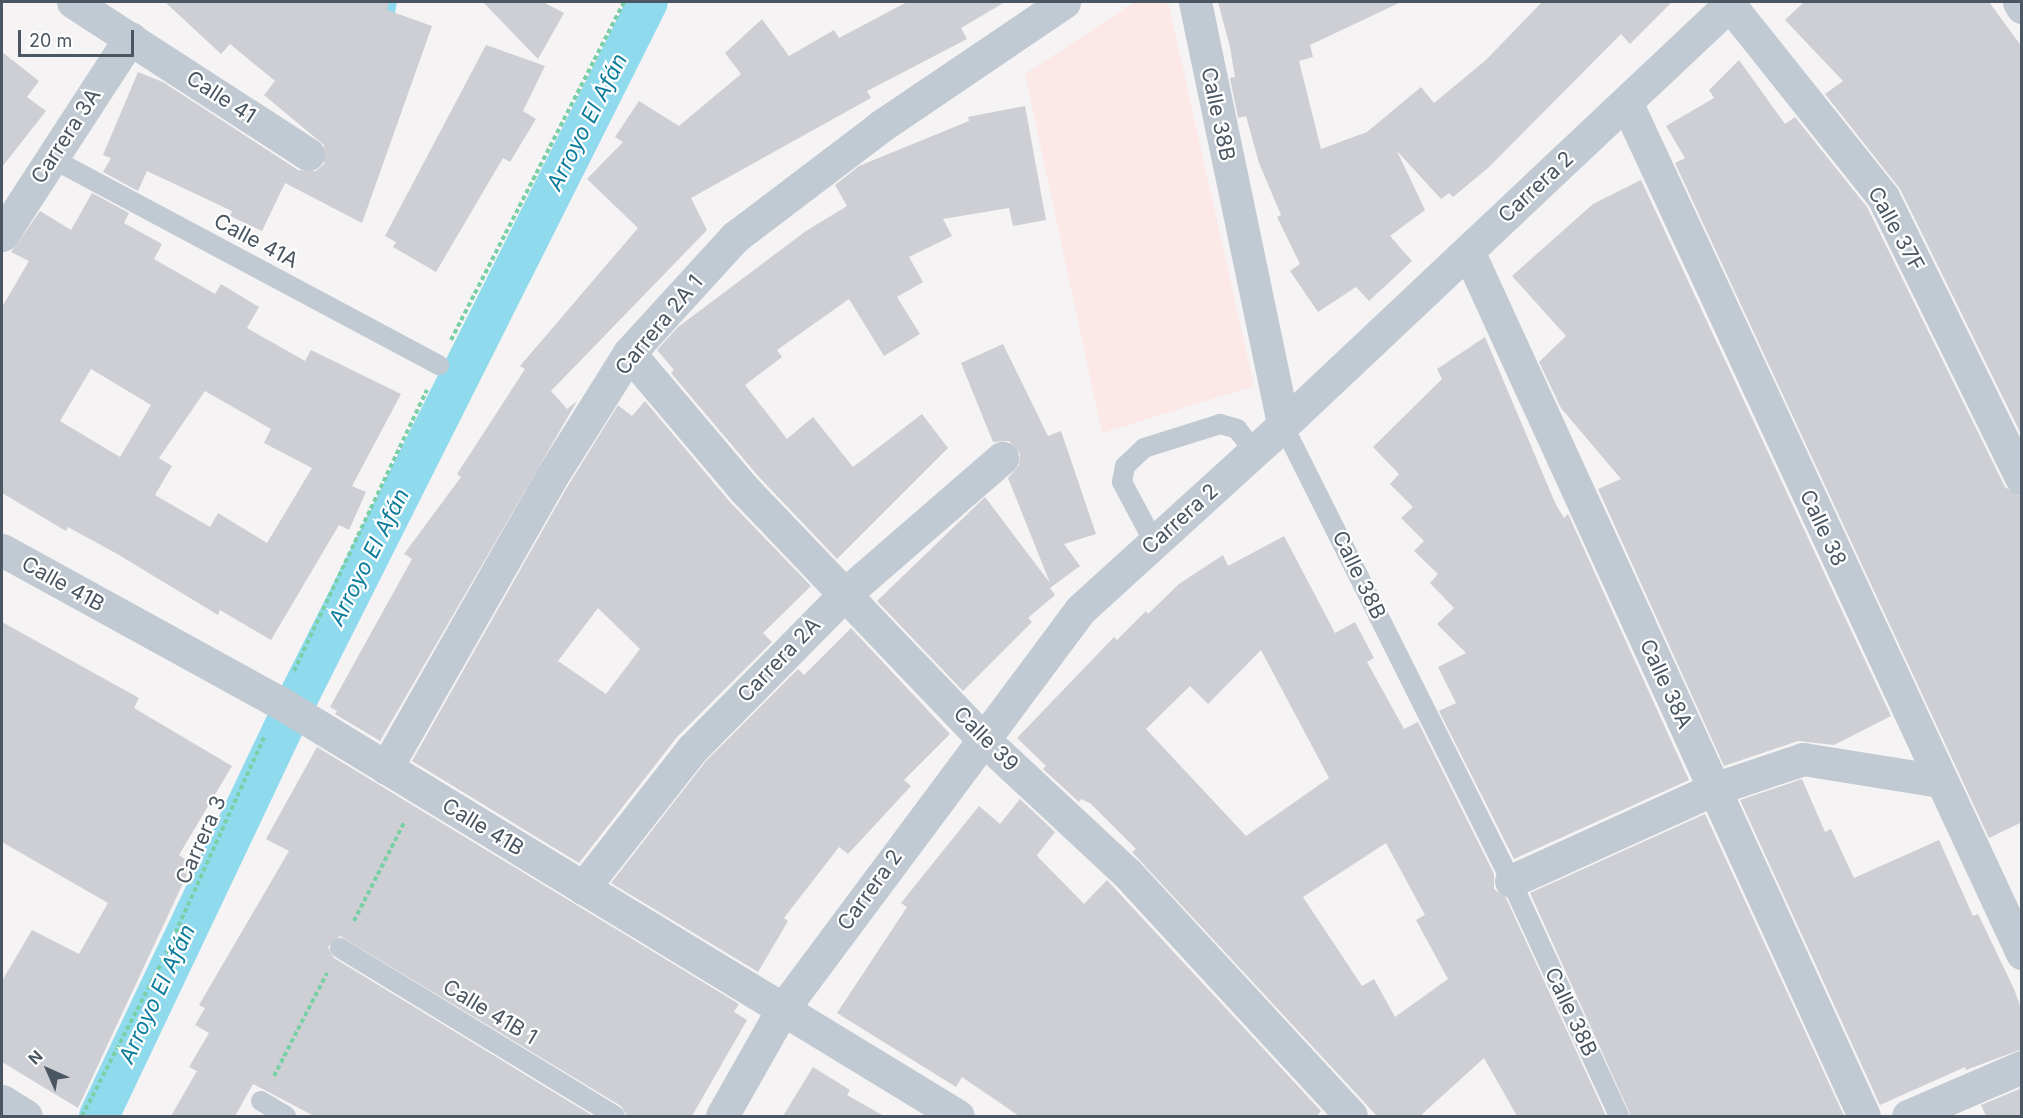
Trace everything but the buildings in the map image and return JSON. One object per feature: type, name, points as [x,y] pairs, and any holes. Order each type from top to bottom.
[{"type":"street","name":"Calle 41","points":[[73,2],[308,154]]},
{"type":"street","name":"Carrera 2A 1","points":[[386,768],[550,479],[629,353],[735,237],[880,126],[1064,2]]},
{"type":"street","name":"Calle 38B","points":[[1195,2],[1283,425]]},
{"type":"street","points":[[2019,2],[2022,7]]},
{"type":"street","name":"Carrera 2","points":[[722,1116],[782,1010],[982,738],[1080,610],[1283,425],[1731,3]]},
{"type":"street","name":"Calle 37F","points":[[1731,3],[1883,197],[2022,479]]},
{"type":"street","name":"Carrera 3A","points":[[2,235],[130,38]]},
{"type":"street","name":"Calle 38","points":[[1626,102],[2022,953]]},
{"type":"street","name":"Calle 38A","points":[[1468,251],[1864,1116]]},
{"type":"street","name":"Calle 39","points":[[629,353],[744,489],[982,738],[1127,873],[1351,1116]]},
{"type":"street","name":"Carrera 2A","points":[[583,888],[692,749],[845,594],[1002,458]]},
{"type":"street","name":"Calle 41B","points":[[2,550],[279,702],[958,1116]]},
{"type":"street","points":[[1511,881],[1714,789],[1803,759],[1941,781]]},
{"type":"street","points":[[1908,1116],[2022,1067]]},
{"type":"street","points":[[2,1101],[26,1116]]},
{"type":"lane","name":"Calle 41A","points":[[51,158],[439,365]]},
{"type":"lane","points":[[1154,542],[1122,482],[1125,465],[1144,448],[1220,424],[1237,429],[1254,451]]},
{"type":"lane","name":"Calle 38B","points":[[1283,425],[1511,881],[1619,1116]]},
{"type":"lane","name":"Calle 41B 1","points":[[340,948],[615,1116]]},
{"type":"lane","points":[[261,1101],[286,1116]]},
{"type":"path","name":"Carrera 3","points":[[82,1116],[163,960],[279,702]]},
{"type":"shaded area","points":[[1135,2],[1168,2],[1254,386],[1102,433],[1025,74]]},
{"type":"waterway","points":[[387,26],[391,2]]},
{"type":"waterway","name":"Arroyo El Afán","points":[[99,1116],[292,710],[648,2]]}]
